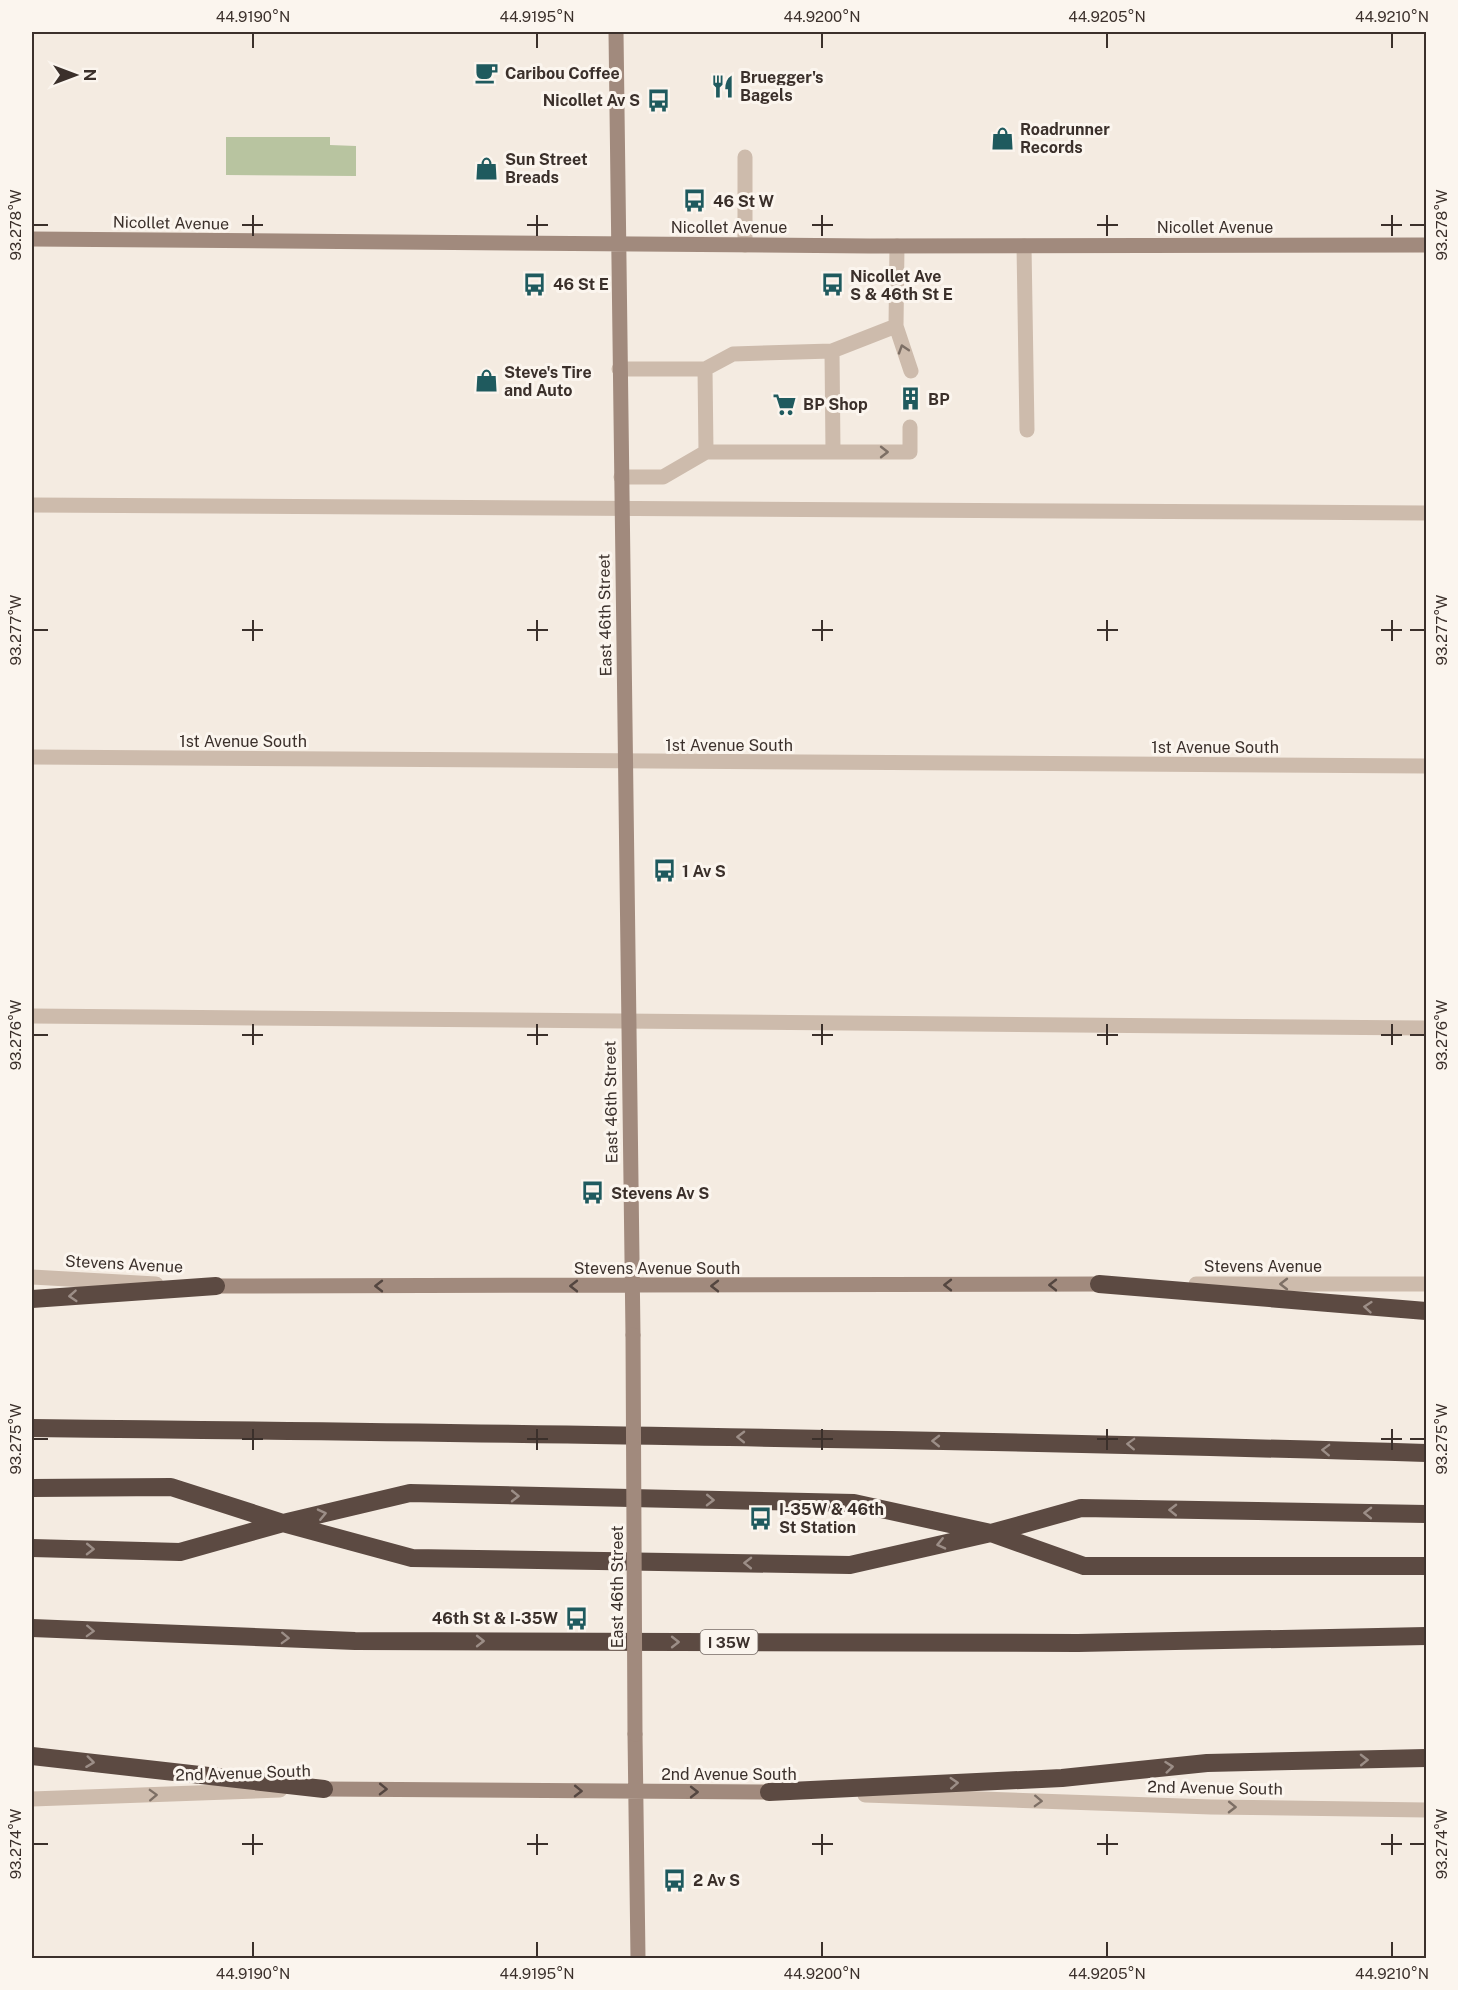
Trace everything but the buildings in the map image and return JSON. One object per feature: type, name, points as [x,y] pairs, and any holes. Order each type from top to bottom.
[{"type":"highway","points":[[1098,1284],[1426,1311]]},
{"type":"highway","points":[[32,1299],[216,1287]]},
{"type":"highway","points":[[32,1428],[1115,1443],[1426,1453]]},
{"type":"highway","points":[[32,1488],[171,1487],[283,1523],[412,1558],[850,1565],[992,1533],[1082,1508],[1426,1514]]},
{"type":"highway","points":[[32,1548],[180,1552],[283,1523],[410,1493],[854,1503],[992,1533],[1084,1566],[1426,1566]]},
{"type":"highway","name":"I 35W","points":[[32,1629],[366,1641],[1078,1643],[1426,1635]]},
{"type":"highway","points":[[32,1756],[324,1789]]},
{"type":"highway","points":[[769,1792],[1062,1778],[1207,1763],[1426,1758]]},
{"type":"main road","name":"East 46th Street","points":[[616,32],[633,1287],[638,1959]]},
{"type":"main road","name":"Nicollet Avenue","points":[[32,239],[897,246],[1426,245]]},
{"type":"main road","name":"Stevens Avenue South","points":[[216,1287],[1098,1284]]},
{"type":"main road","name":"2nd Avenue South","points":[[324,1789],[769,1792]]},
{"type":"street","points":[[745,157],[745,245]]},
{"type":"street","points":[[897,246],[896,327],[910,371]]},
{"type":"street","points":[[1024,246],[1027,430]]},
{"type":"street","points":[[620,369],[705,369],[733,354],[832,351],[896,327]]},
{"type":"street","points":[[832,351],[833,452]]},
{"type":"street","points":[[705,369],[706,452]]},
{"type":"street","points":[[621,477],[663,477],[706,452],[910,452],[910,427]]},
{"type":"street","points":[[32,505],[1426,513]]},
{"type":"street","name":"1st Avenue South","points":[[32,757],[1426,766]]},
{"type":"street","points":[[32,1016],[1426,1028]]},
{"type":"street","name":"Stevens Avenue","points":[[32,1277],[216,1287]]},
{"type":"street","name":"Stevens Avenue","points":[[1098,1284],[1426,1284]]},
{"type":"street","name":"2nd Avenue South","points":[[32,1799],[324,1789]]},
{"type":"street","name":"2nd Avenue South","points":[[769,1792],[1199,1807],[1426,1810]]},
{"type":"green space","points":[[226,137],[330,137],[330,145],[356,146],[356,176],[226,175]]},
{"type":"place","name":"Caribou Coffee","points":[[487,73]]},
{"type":"place","name":"Bruegger's Bagels","points":[[722,86]]},
{"type":"place","name":"Nicollet Av S","points":[[658,100]]},
{"type":"place","name":"Roadrunner Records","points":[[1002,138]]},
{"type":"place","name":"Sun Street Breads","points":[[487,168]]},
{"type":"place","name":"46 St W","points":[[695,201]]},
{"type":"place","name":"46 St E","points":[[535,284]]},
{"type":"place","name":"Nicollet Ave S & 46th St E","points":[[832,285]]},
{"type":"place","name":"Steve's Tire and Auto","points":[[486,381]]},
{"type":"place","name":"BP","points":[[910,399]]},
{"type":"place","name":"BP Shop","points":[[785,404]]},
{"type":"place","name":"1 Av S","points":[[664,871]]},
{"type":"place","name":"Stevens Av S","points":[[593,1193]]},
{"type":"place","name":"I-35W & 46th St Station","points":[[761,1518]]},
{"type":"place","name":"46th St & I-35W","points":[[576,1618]]},
{"type":"place","name":"2 Av S","points":[[675,1880]]}]
